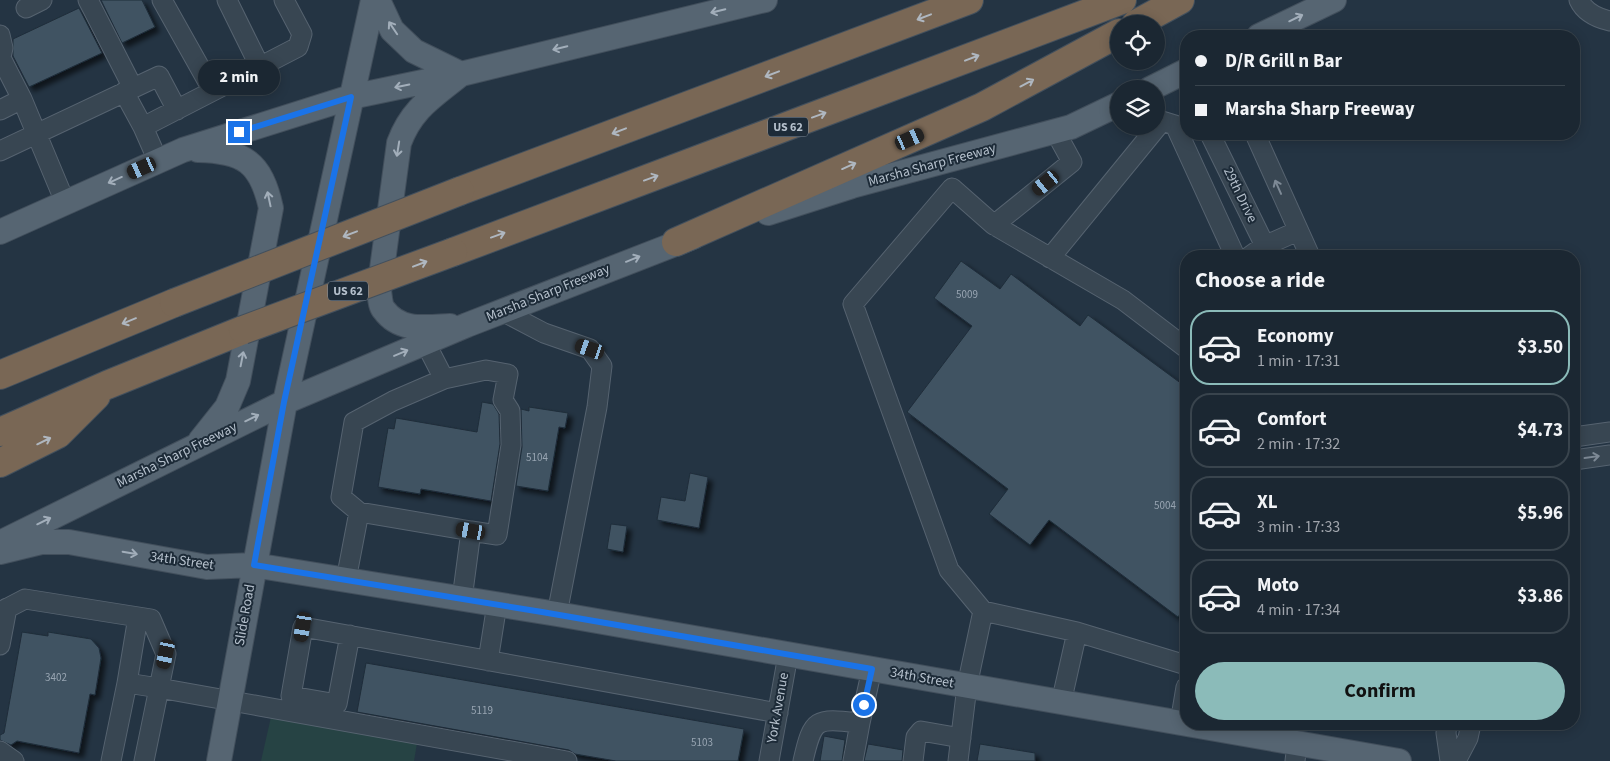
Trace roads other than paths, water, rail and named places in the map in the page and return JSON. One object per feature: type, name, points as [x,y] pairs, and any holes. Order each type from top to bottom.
[{"type":"highway","points":[[0,375],[174,303],[460,191],[969,0]]},
{"type":"highway","name":"US 62","points":[[0,432],[153,366],[1122,0]]},
{"type":"highway","points":[[1152,15],[1180,0]]},
{"type":"highway","points":[[676,242],[982,107],[1110,38]]},
{"type":"highway","points":[[0,463],[58,434],[107,385]]},
{"type":"main road","name":"Slide Road","points":[[219,761],[284,402],[373,0]]},
{"type":"main road","points":[[378,0],[392,30],[414,51],[461,74]]},
{"type":"main road","points":[[0,232],[183,150],[351,97],[461,74],[766,0]]},
{"type":"main road","points":[[1272,30],[1334,0]]},
{"type":"main road","points":[[461,74],[420,108],[406,124],[401,136],[380,291],[383,309],[395,320],[410,328],[467,325]]},
{"type":"main road","points":[[1165,83],[1180,78]]},
{"type":"main road","name":"Marsha Sharp Freeway","points":[[0,543],[284,402],[425,342],[676,242],[852,186],[1071,127],[1110,108]]},
{"type":"main road","points":[[183,150],[214,150],[239,155],[254,165],[266,186],[271,208],[238,381],[227,407],[196,446]]},
{"type":"main road","name":"34th Street","points":[[0,552],[41,542],[69,542],[207,567],[254,565],[556,614],[1180,723]]},
{"type":"main road","name":"34th Street","points":[[1208,730],[1296,752],[1399,761]]},
{"type":"street","points":[[88,0],[158,161]]},
{"type":"street","points":[[162,0],[213,91]]},
{"type":"street","points":[[227,0],[260,67]]},
{"type":"street","points":[[143,127],[298,46],[302,34],[284,0]]},
{"type":"street","points":[[1579,0],[1582,6],[1597,18],[1610,21]]},
{"type":"street","points":[[0,35],[3,48],[0,57],[38,134],[65,202]]},
{"type":"street","points":[[0,151],[159,76],[177,110]]},
{"type":"street","points":[[0,110],[22,99]]},
{"type":"street","points":[[1050,258],[1162,120],[1175,125],[1180,136]]},
{"type":"street","points":[[994,225],[1072,162],[1055,131]]},
{"type":"street","points":[[1182,140],[1232,250]]},
{"type":"street","name":"29th Drive","points":[[1213,140],[1260,250]]},
{"type":"street","points":[[1258,140],[1307,250]]},
{"type":"street","points":[[1180,338],[1123,300],[994,225],[952,188],[853,304],[949,570],[983,611],[1076,632],[1180,663]]},
{"type":"street","points":[[1266,250],[1298,231]]},
{"type":"street","points":[[502,311],[544,333],[590,349],[602,366],[598,407],[556,614]]},
{"type":"street","points":[[425,342],[444,379]]},
{"type":"street","points":[[486,370],[508,374],[503,400],[510,411],[512,445],[497,536],[359,512],[341,497],[354,422],[393,401],[444,379],[486,370]]},
{"type":"street","points":[[1580,436],[1610,432]]},
{"type":"street","points":[[1580,459],[1610,455]]},
{"type":"street","points":[[346,580],[359,512]]},
{"type":"street","points":[[462,599],[471,531]]},
{"type":"street","points":[[0,645],[4,610],[25,599],[151,619],[166,654],[144,761]]},
{"type":"street","points":[[488,661],[497,604]]},
{"type":"street","points":[[958,761],[966,686],[983,611]]},
{"type":"street","points":[[111,761],[138,617]]},
{"type":"street","points":[[1061,702],[1076,632]]},
{"type":"street","points":[[350,635],[778,713]]},
{"type":"street","name":"York Avenue","points":[[769,761],[788,655]]},
{"type":"street","points":[[853,761],[872,669]]},
{"type":"street","points":[[127,682],[567,761]]},
{"type":"street","points":[[803,761],[810,733],[814,726],[828,720],[860,723]]},
{"type":"street","points":[[1446,730],[1450,761]]},
{"type":"street","points":[[1456,761],[1468,738],[1470,730]]},
{"type":"street","points":[[913,761],[916,737],[921,731],[961,738]]},
{"type":"street","points":[[0,751],[14,761]]}]
